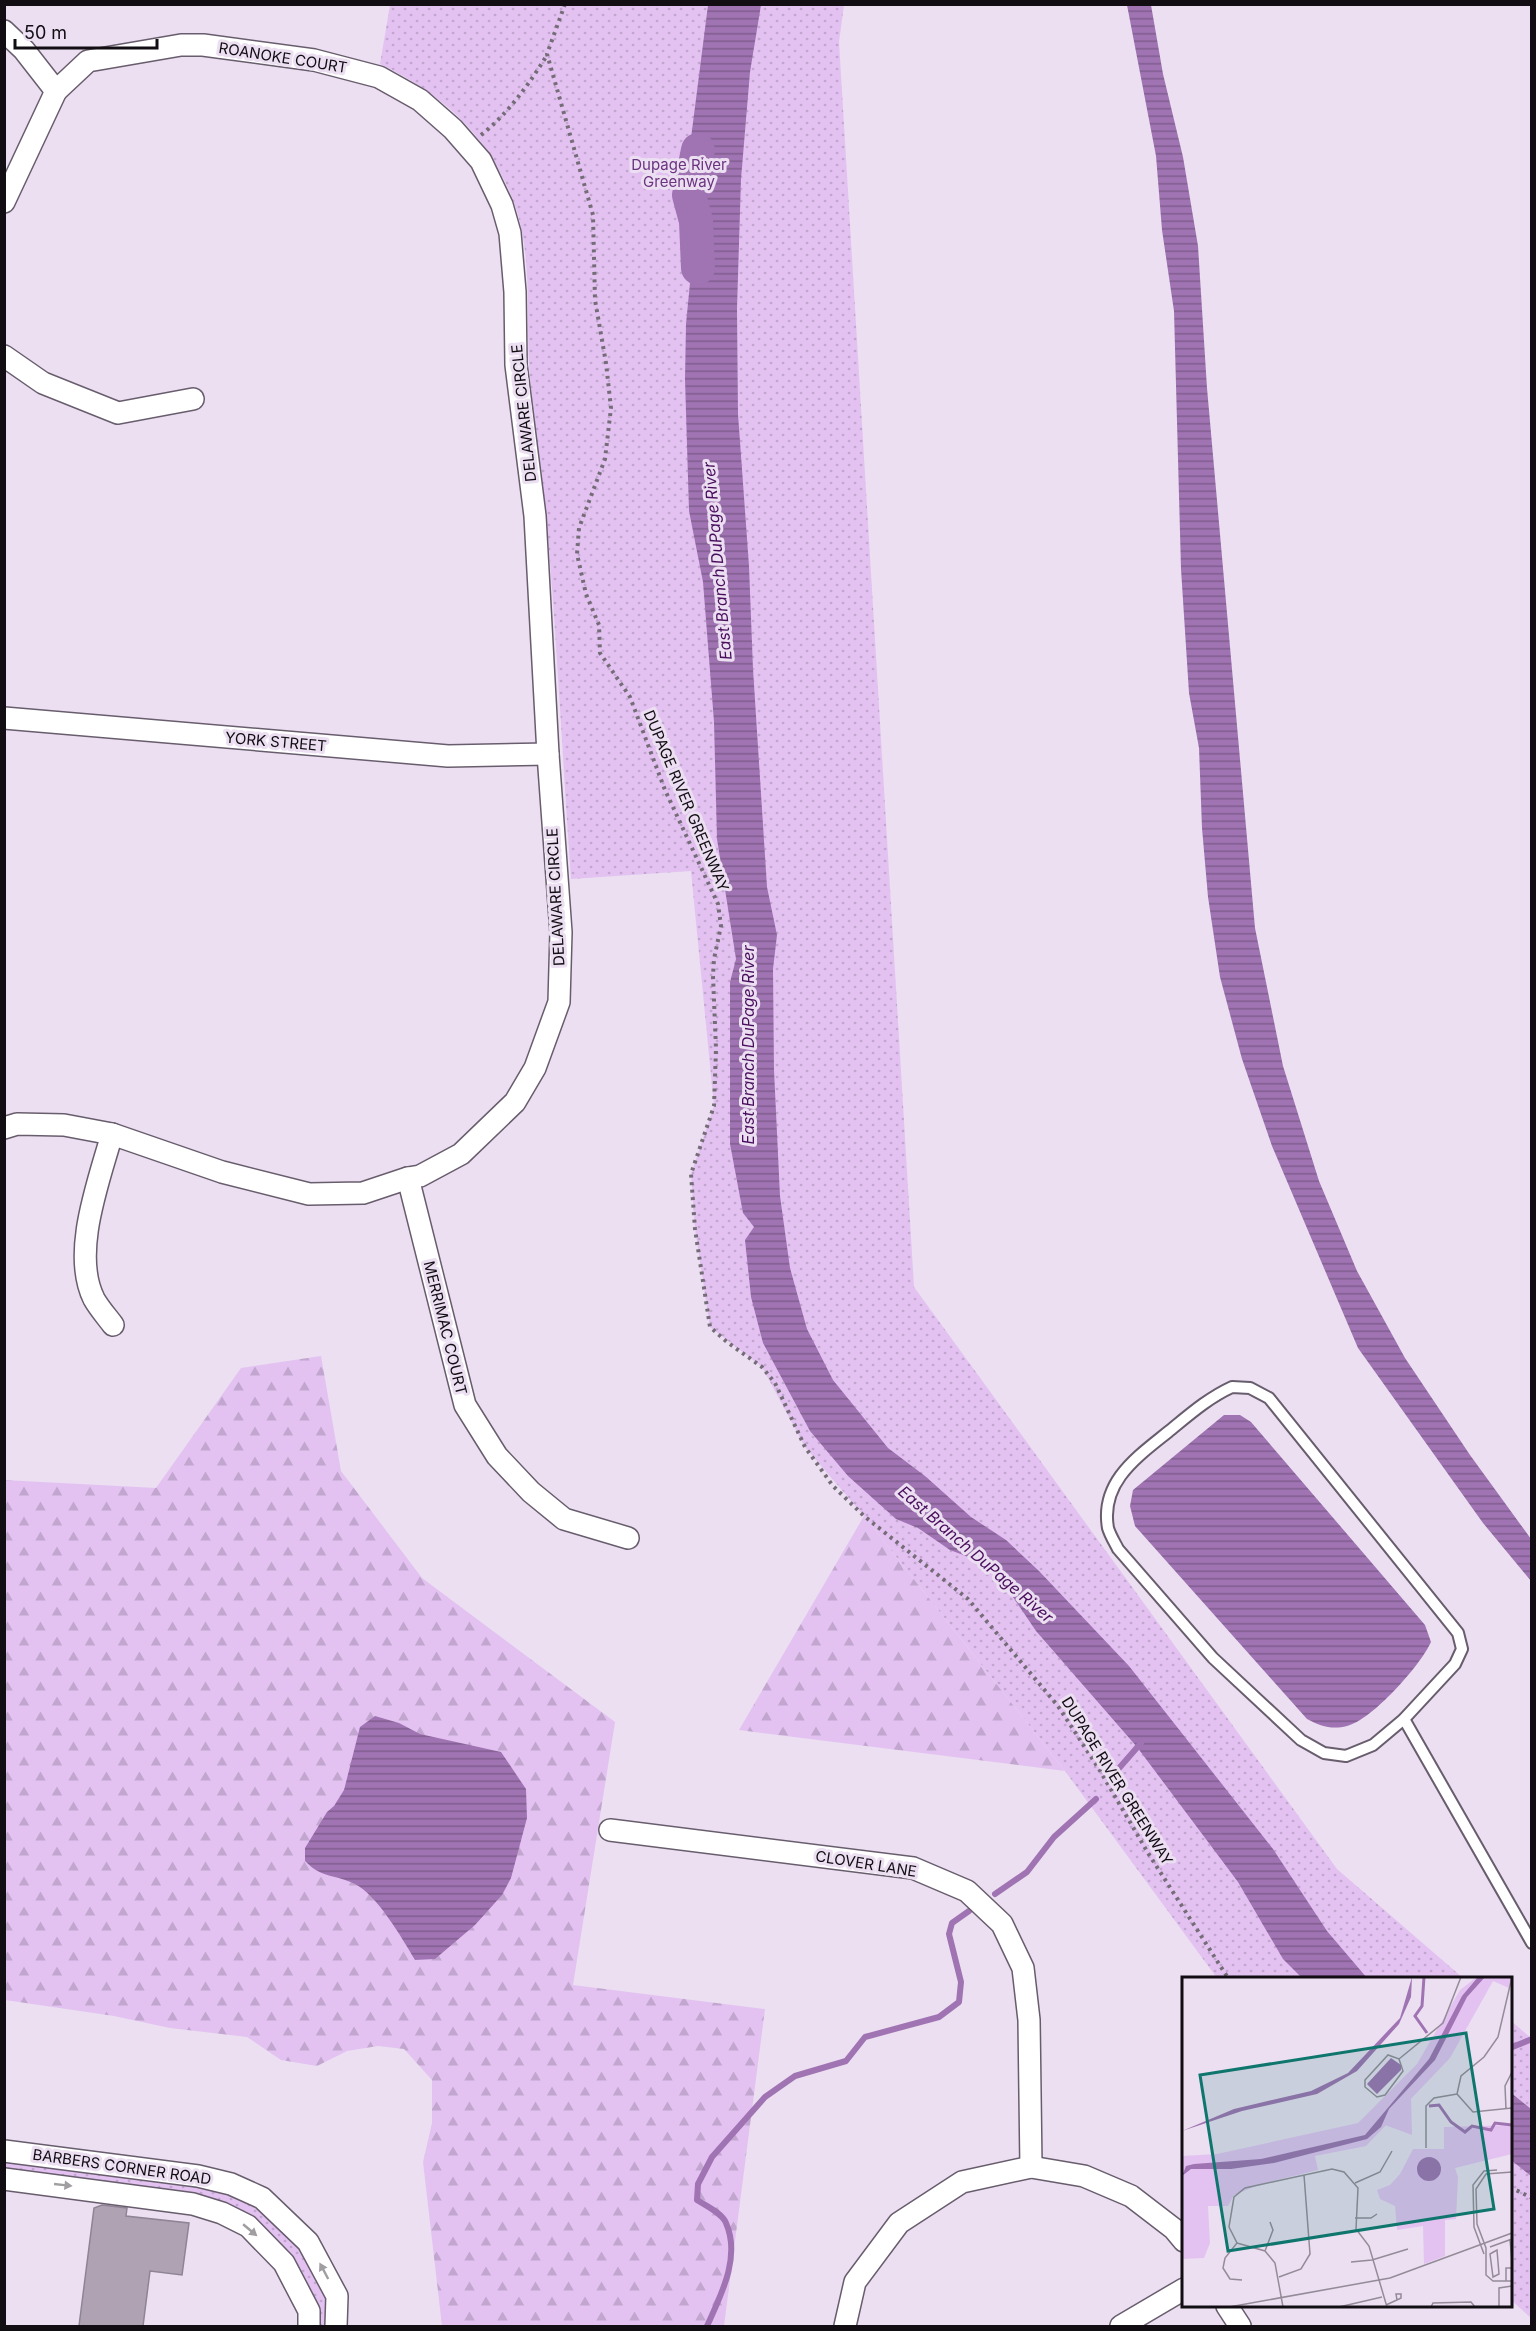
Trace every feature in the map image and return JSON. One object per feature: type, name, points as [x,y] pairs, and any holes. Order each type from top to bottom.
[{"type":"street","points":[[4,30],[24,50],[56,91],[4,202]]},
{"type":"street","name":"ROANOKE COURT","points":[[56,91],[88,61],[181,45],[203,45],[314,60],[379,77],[420,100],[437,113],[468,145]]},
{"type":"street","name":"DELAWARE CIRCLE","points":[[4,1128],[17,1124],[64,1125],[112,1134],[222,1172],[309,1194],[363,1193],[420,1176],[460,1154],[515,1102],[535,1068],[559,1002],[561,932],[548,753],[535,516],[516,365],[515,292],[510,233],[502,205],[492,183],[481,161],[468,145]]},
{"type":"street","points":[[4,356],[43,383],[118,413],[193,399]]},
{"type":"street","name":"YORK STREET","points":[[4,718],[448,756],[548,753]]},
{"type":"street","points":[[112,1134],[89,1223],[85,1266],[94,1299],[113,1325]]},
{"type":"street","name":"MERRIMAC COURT","points":[[408,1178],[465,1406],[497,1456],[531,1492],[564,1519],[628,1538]]},
{"type":"street","name":"CLOVER LANE","points":[[610,1830],[913,1868],[967,1891],[1002,1924],[1023,1968],[1029,2020],[1031,2167]]},
{"type":"street","name":"BARBERS CORNER ROAD","points":[[4,2151],[198,2176],[231,2184],[261,2198],[308,2242],[337,2296],[336,2326]]},
{"type":"street","points":[[845,2326],[855,2282],[899,2223],[962,2182],[1031,2167],[1084,2176],[1131,2196],[1174,2229],[1182,2239]]},
{"type":"street","name":"BARBERS CORNER ROAD","points":[[4,2179],[193,2204],[222,2213],[248,2226],[284,2263],[309,2311],[309,2326]]},
{"type":"street","points":[[1121,2326],[1182,2290]]},
{"type":"street","points":[[1228,2307],[1240,2326]]},
{"type":"lane","points":[[1232,1387],[1250,1389],[1269,1398],[1458,1633],[1462,1648],[1455,1664],[1404,1719],[1373,1745],[1346,1756],[1324,1753],[1301,1740],[1213,1658],[1118,1549],[1108,1529],[1108,1509],[1114,1484],[1126,1467],[1212,1396],[1232,1387]]},
{"type":"lane","points":[[1404,1719],[1532,1943]]},
{"type":"path","points":[[468,145],[496,122],[538,70],[547,54],[565,4]]},
{"type":"path","name":"DUPAGE RIVER GREENWAY","points":[[547,54],[593,215],[595,300],[611,408],[605,459],[579,528],[577,554],[586,594],[598,625],[600,653],[630,698],[665,790],[718,904],[721,926],[713,976],[716,1049],[714,1106],[691,1174],[695,1229],[710,1327],[762,1367],[775,1383],[805,1447],[833,1486],[864,1516],[968,1599],[1058,1706],[1227,1977]]},
{"type":"path","points":[[1512,2188],[1532,2198]]},
{"type":"green space","name":"Dupage River Greenway","points":[[390,5],[844,5],[839,42],[914,1287],[1337,1869],[1462,1977],[1216,1977],[1065,1771],[864,1516],[805,1447],[762,1367],[710,1327],[695,1229],[691,1174],[714,1106],[691,871],[571,879],[547,528],[530,378],[527,267],[520,224],[504,179],[477,138],[443,103],[403,76],[380,64]]},
{"type":"green space","points":[[321,1356],[341,1471],[422,1578],[615,1722],[573,1985],[765,2009],[724,2326],[442,2326],[423,2162],[432,2123],[432,2080],[404,2049],[378,2046],[347,2051],[317,2066],[281,2060],[247,2037],[170,2028],[114,2016],[5,2000],[4,1480],[156,1488],[241,1368]]},
{"type":"green space","points":[[864,1516],[1065,1771],[739,1730]]},
{"type":"green space","points":[[1512,2022],[1531,2038],[1531,2318],[1512,2301]]},
{"type":"green space","points":[[5,2151],[262,2198],[308,2242],[336,2326],[309,2326],[309,2311],[247,2226],[193,2204],[5,2179]]},
{"type":"water","points":[[708,5],[761,5],[750,72],[741,179],[737,309],[738,414],[767,887],[777,935],[773,969],[774,1070],[780,1196],[790,1268],[807,1329],[833,1380],[888,1448],[925,1476],[971,1517],[1006,1540],[1039,1571],[1129,1666],[1273,1849],[1327,1931],[1366,1977],[1301,1977],[1283,1959],[1238,1882],[1137,1747],[1036,1631],[992,1566],[950,1550],[918,1528],[896,1519],[848,1476],[810,1431],[763,1343],[751,1297],[745,1240],[754,1227],[743,1213],[730,1144],[730,982],[736,959],[717,839],[714,722],[703,582],[689,511],[685,379],[686,324],[696,221],[689,195],[691,138]]},
{"type":"water","points":[[1127,5],[1151,5],[1163,74],[1183,157],[1198,246],[1207,388],[1255,928],[1283,1066],[1319,1181],[1357,1271],[1405,1358],[1470,1455],[1531,1539],[1531,1581],[1483,1523],[1358,1348],[1272,1146],[1242,1059],[1220,977],[1208,897],[1202,828],[1199,748],[1189,693],[1181,569],[1174,311],[1162,230],[1156,156]]},
{"type":"water","points":[[1224,1415],[1240,1415],[1251,1422],[1425,1625],[1431,1642],[1417,1664],[1382,1703],[1357,1722],[1336,1728],[1326,1727],[1307,1719],[1135,1526],[1130,1506],[1133,1490]]},
{"type":"water","points":[[375,1716],[399,1723],[420,1734],[501,1752],[526,1789],[527,1818],[511,1878],[502,1895],[475,1925],[435,1959],[415,1960],[372,1897],[355,1884],[317,1871],[305,1861],[305,1848],[327,1812],[334,1806],[344,1790],[360,1727]]},
{"type":"water","points":[[1512,2094],[1531,2109],[1531,2176],[1512,2161]]},
{"type":"building","points":[[102,2205],[127,2208],[126,2216],[189,2223],[182,2275],[150,2271],[143,2326],[79,2326],[94,2208]]},
{"type":"waterway","name":"East Branch DuPage River","points":[[698,150],[689,195],[696,221],[698,268]]},
{"type":"waterway","points":[[1114,1774],[1141,1743]]},
{"type":"waterway","points":[[995,1894],[1027,1872],[1054,1837],[1096,1799]]},
{"type":"waterway","points":[[707,2326],[723,2289],[731,2249],[730,2236],[724,2219],[697,2200],[698,2184],[712,2157],[765,2097],[795,2076],[846,2061],[865,2037],[939,2017],[959,2002],[961,1982],[949,1934],[952,1923],[969,1911]]},
{"type":"waterway","points":[[1512,2047],[1532,2039]]}]
